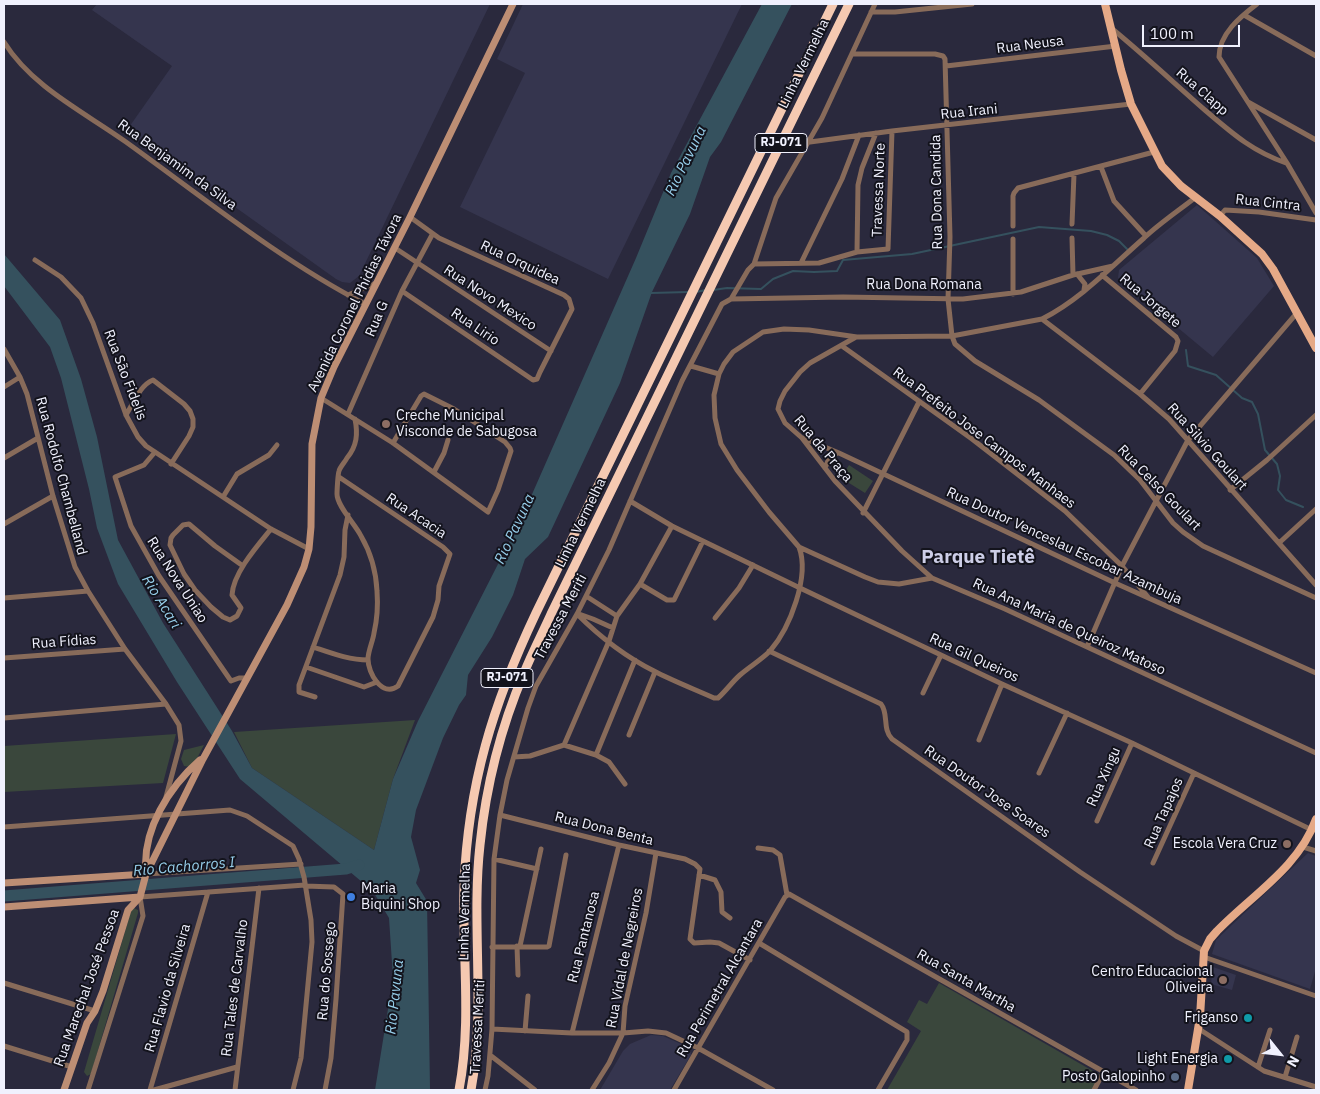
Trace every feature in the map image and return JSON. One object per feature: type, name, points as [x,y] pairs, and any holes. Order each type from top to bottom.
[{"type":"highway","name":"Linha Vermelha","points":[[459,1090],[466,1040],[464,887],[467,838],[475,787],[488,731],[506,679],[520,648],[833,4]]},
{"type":"highway","name":"Linha Vermelha","points":[[471,1090],[478,1027],[480,845],[492,775],[516,691],[536,645],[849,4]]},
{"type":"main road","points":[[1105,4],[1131,104],[1162,166],[1172,177],[1220,216],[1262,254],[1273,269],[1316,348]]},
{"type":"main road","points":[[1188,1090],[1199,1029],[1204,954],[1210,939],[1283,870],[1303,847],[1316,819]]},
{"type":"street","name":"Avenida Coronel Phidias Távora","points":[[202,759],[296,586],[304,567],[309,549],[312,444],[321,398],[334,367],[395,248],[513,4]]},
{"type":"street","points":[[875,4],[810,142],[776,198],[754,264],[819,263],[857,252],[858,185],[862,168],[876,132]]},
{"type":"street","points":[[871,12],[896,12],[972,4]]},
{"type":"street","points":[[1257,4],[1225,36],[1219,49],[1219,57],[1316,212]]},
{"type":"street","points":[[1244,15],[1316,56]]},
{"type":"street","name":"Rua Clapp","points":[[1110,26],[1251,147],[1287,163]]},
{"type":"street","name":"Rua Benjamim da Silva","points":[[4,42],[21,66],[58,96],[113,132],[284,256],[326,284],[365,304]]},
{"type":"street","name":"Rua Neusa","points":[[946,66],[1116,46]]},
{"type":"street","points":[[852,54],[935,54],[943,56],[946,66]]},
{"type":"street","name":"Rua Dona Candida","points":[[946,66],[950,237],[948,299],[952,336]]},
{"type":"street","points":[[1248,102],[1316,140]]},
{"type":"street","name":"Rua Irani","points":[[810,142],[892,130],[947,126],[1131,104]]},
{"type":"street","name":"Travessa Norte","points":[[857,252],[888,249],[892,130]]},
{"type":"street","points":[[802,263],[842,179],[859,135]]},
{"type":"street","points":[[1013,226],[1013,196],[1016,190],[1154,152]]},
{"type":"street","points":[[1101,167],[1114,201],[1146,236]]},
{"type":"street","points":[[1072,224],[1074,174]]},
{"type":"street","points":[[577,614],[609,641],[655,672],[714,698],[720,697],[740,675],[770,651],[790,616],[800,588],[803,560],[799,547],[736,470],[721,444],[715,418],[714,396],[719,374],[733,352],[763,332],[784,329],[809,330],[857,337],[952,336],[1042,320],[1052,315],[1084,291],[1146,236],[1196,197]]},
{"type":"street","name":"Rua Cintra","points":[[1220,216],[1224,210],[1316,220]]},
{"type":"street","name":"Rua Orquidea","points":[[410,217],[432,235],[560,293],[569,299],[572,309],[536,379]]},
{"type":"street","name":"Rua G","points":[[348,414],[402,291],[432,235]]},
{"type":"street","points":[[1072,238],[1075,274],[1085,284],[1084,291]]},
{"type":"street","points":[[1013,239],[1013,294]]},
{"type":"street","points":[[395,248],[416,263]]},
{"type":"street","name":"Rua São Fidelis","points":[[35,260],[61,278],[81,298],[88,310],[110,367],[126,415],[138,437],[146,446],[271,529],[309,549]]},
{"type":"street","name":"Rua Novo Mexico","points":[[416,263],[551,352]]},
{"type":"street","name":"Travessa Meriti","points":[[486,1090],[492,1029],[494,859],[507,780],[528,708],[536,686],[577,614],[609,550],[682,381],[722,304],[732,296],[741,280],[754,264]]},
{"type":"street","name":"Rua Dona Romana","points":[[732,296],[948,299],[1013,294],[1075,274],[1113,266]]},
{"type":"street","name":"Rua Jorgete","points":[[1102,275],[1176,337],[1178,341],[1177,346],[1140,394]]},
{"type":"street","points":[[348,295],[376,283]]},
{"type":"street","name":"Rua Lirio","points":[[402,291],[522,374],[533,380],[536,379]]},
{"type":"street","points":[[1087,647],[1122,566],[1188,440],[1296,314]]},
{"type":"street","name":"Rua Silvio Goulart","points":[[1042,320],[1160,410],[1316,586]]},
{"type":"street","name":"Rua Celso Goulart","points":[[952,336],[955,344],[975,362],[1032,395],[1114,455],[1140,480],[1183,532],[1203,546],[1316,598]]},
{"type":"street","name":"Rua da Praça","points":[[857,337],[810,363],[800,372],[780,401],[778,409],[781,416],[802,438],[835,481],[863,512],[902,552],[932,578]]},
{"type":"street","name":"Rua Prefeito Jose Campos Manhaes","points":[[842,346],[972,439],[1060,506],[1122,566],[1149,598]]},
{"type":"street","name":"Rua Rodolfo Chambelland","points":[[4,349],[20,377],[27,394],[53,496],[70,554],[80,579],[179,725],[181,741],[164,804]]},
{"type":"street","points":[[691,366],[719,374]]},
{"type":"street","points":[[4,387],[20,377]]},
{"type":"street","points":[[126,415],[141,391],[148,382],[153,380],[190,411],[193,419],[193,428],[185,445],[171,464]]},
{"type":"street","points":[[321,398],[393,443],[488,512],[510,455],[510,448],[505,442],[454,409],[424,394],[393,443]]},
{"type":"street","points":[[863,512],[919,402]]},
{"type":"street","points":[[1230,490],[1267,460],[1316,415]]},
{"type":"street","points":[[306,667],[364,687],[377,682],[368,660],[375,631],[376,574],[371,556],[361,535],[338,500],[337,492],[339,470],[350,455],[356,440],[355,419]]},
{"type":"street","points":[[4,458],[38,438]]},
{"type":"street","name":"Rua Doutor Venceslau Escobar Azambuja","points":[[802,438],[839,453],[1115,583],[1316,673]]},
{"type":"street","points":[[434,472],[444,453],[448,440]]},
{"type":"street","points":[[223,497],[237,474],[269,454],[277,445]]},
{"type":"street","name":"Rua Nova Uniao","points":[[155,452],[144,465],[116,477],[130,526],[159,576],[231,681],[247,678]]},
{"type":"street","points":[[825,468],[830,456],[839,453]]},
{"type":"street","name":"Rua Acacia","points":[[339,477],[443,547],[450,554],[439,586],[433,617],[398,686],[392,690],[385,689],[377,682]]},
{"type":"street","points":[[4,524],[53,496]]},
{"type":"street","name":"Rua Gil Queiros","points":[[630,501],[672,526],[800,588],[1002,684],[1132,743],[1312,830]]},
{"type":"street","points":[[1279,543],[1316,509]]},
{"type":"street","points":[[315,697],[302,694],[298,689],[340,575],[344,557],[345,530],[348,515]]},
{"type":"street","points":[[243,566],[189,524],[183,525],[171,538],[170,546],[184,574],[195,590],[211,607],[230,620],[237,616],[241,608],[232,594],[232,589],[243,566],[271,529]]},
{"type":"street","points":[[564,745],[609,641],[617,616],[640,584],[672,526]]},
{"type":"street","points":[[640,584],[667,600],[674,600],[703,541]]},
{"type":"street","points":[[799,547],[878,582],[899,584],[932,578]]},
{"type":"street","points":[[715,618],[739,588],[753,565]]},
{"type":"street","name":"Rua Ana Maria de Queiroz Matoso","points":[[932,578],[1005,609],[1316,753]]},
{"type":"street","points":[[4,598],[88,591]]},
{"type":"street","points":[[586,596],[617,616]]},
{"type":"street","points":[[577,614],[593,618],[613,628]]},
{"type":"street","points":[[313,647],[350,658],[368,660]]},
{"type":"street","name":"Rua Fídias","points":[[4,658],[126,649]]},
{"type":"street","name":"Rua Doutor Jose Soares","points":[[770,651],[881,704],[884,709],[886,731],[892,739],[1080,872],[1204,954],[1316,996]]},
{"type":"street","points":[[923,693],[941,655]]},
{"type":"street","points":[[596,755],[635,660]]},
{"type":"street","points":[[628,735],[655,672]]},
{"type":"street","points":[[979,740],[1002,684]]},
{"type":"street","points":[[4,718],[166,704]]},
{"type":"street","points":[[1039,772],[1066,713]]},
{"type":"street","name":"Rua Xingu","points":[[1097,821],[1132,743]]},
{"type":"street","points":[[514,757],[530,756],[564,745],[596,755],[610,762],[625,784]]},
{"type":"street","name":"Rua Marechal José Pessoa","points":[[145,877],[145,852],[158,814],[164,804],[192,774],[202,759]]},
{"type":"street","points":[[176,762],[182,771],[192,774]]},
{"type":"street","name":"Rua Tapajos","points":[[1153,863],[1194,773]]},
{"type":"street","name":"Rua Marechal José Pessoa","points":[[64,1090],[87,1023],[95,1011],[128,910],[140,894],[145,877],[176,813],[192,774]]},
{"type":"street","points":[[4,827],[230,810],[241,812],[287,841],[297,852],[304,878],[311,920],[312,942],[301,1058],[293,1090]]},
{"type":"street","points":[[147,815],[154,824]]},
{"type":"street","name":"Rua Dona Benta","points":[[500,815],[696,864],[700,872],[715,880],[721,892],[722,912],[730,918]]},
{"type":"street","name":"Rua Pantanosa","points":[[572,1033],[619,846]]},
{"type":"street","points":[[1303,847],[1316,851]]},
{"type":"street","points":[[758,848],[773,850],[780,855],[786,896]]},
{"type":"street","points":[[518,975],[518,946],[541,850]]},
{"type":"street","name":"Rua Vidal de Negreiros","points":[[592,1090],[609,1063],[623,1033],[625,1006],[646,913],[656,853]]},
{"type":"street","points":[[492,947],[547,948],[550,944],[566,855]]},
{"type":"street","points":[[494,859],[537,869]]},
{"type":"street","points":[[4,883],[145,877],[301,866]]},
{"type":"street","points":[[700,872],[690,939],[694,943],[710,942],[725,946],[750,960]]},
{"type":"street","points":[[4,907],[140,894],[208,892],[305,885]]},
{"type":"street","name":"Rua do Sossego","points":[[305,885],[334,887],[343,894],[331,1058],[325,1090]]},
{"type":"street","name":"Rua Tales de Carvalho","points":[[235,1090],[259,888]]},
{"type":"street","name":"Rua Flavio da Silveira","points":[[150,1090],[208,892]]},
{"type":"street","name":"Rua Marechal José Pessoa","points":[[88,1090],[143,916],[140,894]]},
{"type":"street","name":"Rua Santa Martha","points":[[786,896],[791,894],[1103,1073],[1136,1090]]},
{"type":"street","name":"Rua Perimetral Alcantara","points":[[674,1090],[786,896]]},
{"type":"street","points":[[759,943],[905,1030],[908,1035],[907,1040],[878,1090]]},
{"type":"street","points":[[4,983],[95,1011]]},
{"type":"street","points":[[525,1031],[528,996]]},
{"type":"street","points":[[492,1029],[572,1033],[657,1032],[674,1037],[698,1048],[773,1090]]},
{"type":"street","points":[[1199,1029],[1258,1067],[1316,1087]]},
{"type":"street","points":[[1258,1067],[1270,1030]]},
{"type":"street","points":[[1285,1077],[1297,1037]]},
{"type":"street","points":[[4,1046],[72,1067]]},
{"type":"street","points":[[490,1056],[535,1090]]},
{"type":"street","points":[[154,1090],[237,1067]]},
{"type":"street","points":[[1094,1090],[1103,1073]]},
{"type":"shaded area","points":[[97,4],[490,4],[359,276],[350,283],[336,279],[127,130],[172,66],[92,10]]},
{"type":"shaded area","points":[[523,4],[742,4],[608,279],[460,207],[525,73],[497,59]]},
{"type":"shaded area","points":[[1197,205],[1257,258],[1274,286],[1213,357],[1118,278],[1119,270]]},
{"type":"shaded area","points":[[1308,853],[1316,856],[1316,968],[1310,989],[1212,954],[1216,940]]},
{"type":"shaded area","name":"Centro Educacional Oliveira","points":[[1213,967],[1236,975],[1232,990],[1211,984]]},
{"type":"shaded area","points":[[651,1035],[663,1036],[690,1048],[691,1055],[670,1090],[600,1090],[623,1051],[630,1044]]},
{"type":"green space","points":[[849,465],[873,481],[865,493],[841,478]]},
{"type":"green space","points":[[415,720],[393,779],[374,850],[252,768],[234,732]]},
{"type":"green space","points":[[176,734],[163,783],[4,792],[4,746]]},
{"type":"green space","points":[[204,745],[194,764],[191,767],[184,766],[181,759],[184,750]]},
{"type":"green space","points":[[134,908],[138,910],[138,913],[91,1074],[87,1076],[84,1072],[131,911]]},
{"type":"green space","points":[[939,983],[1100,1075],[1092,1090],[887,1090],[921,1031],[907,1022],[919,1000],[927,1004]]},
{"type":"water","name":"Rio Pavuna","points":[[762,4],[792,4],[721,142],[710,157],[690,214],[652,292],[620,383],[548,537],[525,559],[513,595],[492,637],[468,675],[466,695],[443,738],[416,810],[411,837],[420,870],[416,883],[427,901],[430,1090],[375,1090],[388,1009],[394,993],[389,918],[374,893],[240,779],[177,682],[118,584],[97,528],[61,378],[50,347],[4,286],[4,254],[60,320],[81,379],[97,437],[118,540],[163,623],[232,731],[252,768],[374,850],[393,779],[418,721],[522,517],[636,258],[671,173]]},
{"type":"waterway","points":[[713,290],[727,288],[761,289],[773,279],[793,271],[837,271],[843,260],[912,254],[1039,227],[1091,231],[1107,235],[1119,241],[1127,249]]},
{"type":"waterway","points":[[696,292],[706,290]]},
{"type":"waterway","points":[[651,293],[688,292]]},
{"type":"waterway","points":[[1186,350],[1188,366],[1216,375],[1242,398],[1252,402],[1258,414],[1265,450],[1277,464],[1280,476],[1278,490],[1286,500],[1303,507]]},
{"type":"waterway","name":"Rio Cachorros I","points":[[4,896],[346,869],[359,865]]},
{"type":"place","name":"Creche Municipal Visconde de Sabugosa","points":[[386,424]]},
{"type":"place","name":"Escola Vera Cruz","points":[[1287,844]]},
{"type":"place","name":"Maria Biquini Shop","points":[[351,897]]},
{"type":"place","name":"Centro Educacional Oliveira","points":[[1223,980]]},
{"type":"place","name":"Friganso","points":[[1248,1018]]},
{"type":"place","name":"Light Energia","points":[[1228,1059]]},
{"type":"place","name":"Posto Galopinho","points":[[1175,1077]]},
{"type":"district","name":"Parque Tietê","points":[[978,558]]},
{"type":"water label","name":"Rio Acari","points":[[161,602]]}]
